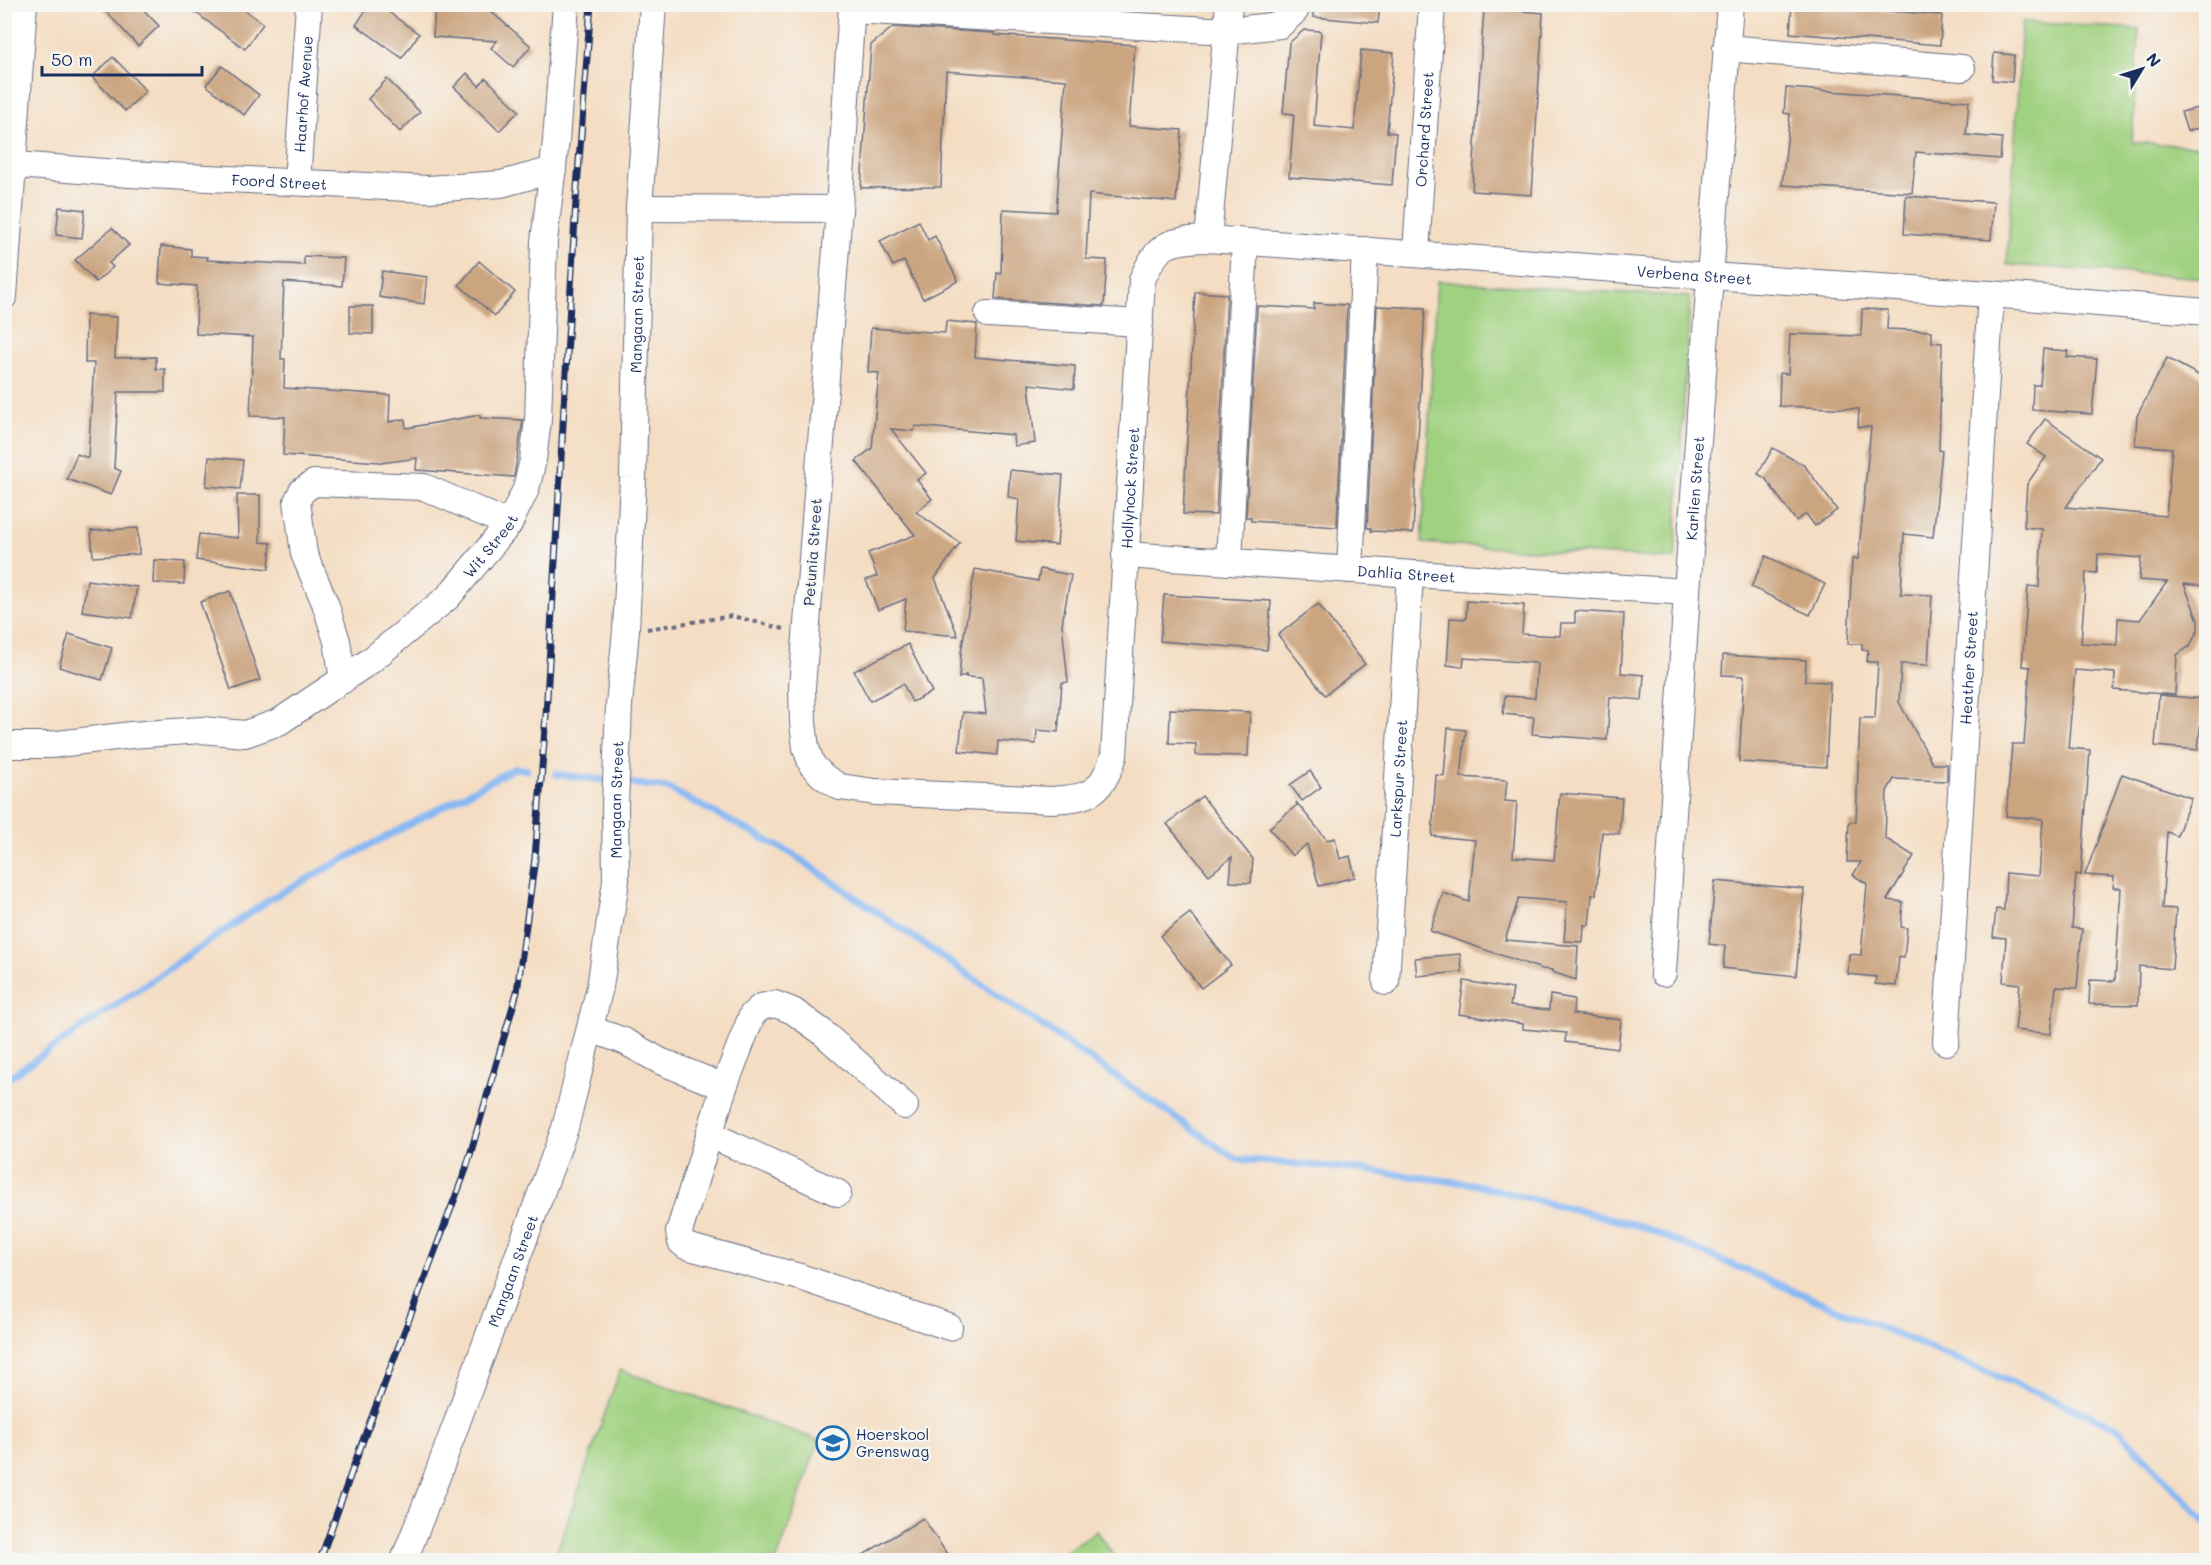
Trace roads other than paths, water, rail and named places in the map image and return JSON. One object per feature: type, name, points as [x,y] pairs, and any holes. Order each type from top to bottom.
[{"type":"street","points":[[4,296],[8,165],[24,4]]},
{"type":"street","name":"Haarhof Avenue","points":[[297,182],[309,4]]},
{"type":"street","name":"Wit Street","points":[[4,745],[60,744],[131,735],[202,730],[245,734],[279,722],[370,661],[448,597],[509,524],[526,489],[533,460],[538,420],[544,241],[553,170],[566,4]]},
{"type":"street","name":"Mangaan Street","points":[[404,1560],[565,1128],[600,987],[616,881],[615,806],[633,478],[639,208],[653,4]]},
{"type":"street","points":[[1208,239],[1229,4]]},
{"type":"street","points":[[852,7],[1227,31],[1280,25],[1295,11],[1298,4]]},
{"type":"street","name":"Orchard Street","points":[[1416,253],[1432,4]]},
{"type":"street","name":"Karlien Street","points":[[1663,973],[1687,592],[1730,4]]},
{"type":"street","name":"Petunia Street","points":[[852,7],[839,209],[802,688],[802,723],[806,748],[812,765],[824,777],[840,787],[875,792],[1051,800],[1074,799],[1087,795],[1099,787],[1107,776],[1114,756]]},
{"type":"street","points":[[1726,48],[1962,68]]},
{"type":"street","name":"Foord Street","points":[[8,165],[129,174],[428,189],[501,184],[553,170]]},
{"type":"street","points":[[639,208],[839,209]]},
{"type":"street","name":"Verbena Street","points":[[1182,240],[1208,239],[1365,249],[1710,276],[1990,294],[2206,312]]},
{"type":"street","name":"Hollyhock Street","points":[[1114,756],[1142,280],[1152,258],[1162,248],[1182,240]]},
{"type":"street","points":[[1229,562],[1245,242]]},
{"type":"street","points":[[1350,570],[1365,249]]},
{"type":"street","name":"Heather Street","points":[[1946,1042],[1990,294]]},
{"type":"street","points":[[988,315],[1140,323]]},
{"type":"street","points":[[343,680],[337,642],[325,603],[304,554],[297,501],[302,491],[314,483],[424,487],[509,524]]},
{"type":"street","name":"Dahlia Street","points":[[1125,555],[1687,592]]},
{"type":"street","name":"Larkspur Street","points":[[1386,982],[1410,574]]},
{"type":"street","points":[[905,1106],[821,1031],[793,1011],[775,1004],[761,1007],[752,1015],[724,1087],[679,1232],[681,1242],[703,1251],[801,1277],[949,1327]]},
{"type":"street","points":[[590,1029],[624,1041],[660,1060],[724,1087]]},
{"type":"street","points":[[709,1134],[838,1193]]},
{"type":"waterway","points":[[4,1081],[275,896],[515,768],[527,770]]},
{"type":"waterway","points":[[556,774],[610,781]]},
{"type":"waterway","points":[[621,782],[667,788],[791,853],[1236,1159],[1356,1169],[1472,1184],[1640,1226],[2115,1426],[2206,1522]]},
{"type":"railway","points":[[320,1560],[466,1169],[517,992],[535,858],[546,715],[576,201],[591,4]]},
{"type":"place","name":"Hoerskool Grenswag","points":[[833,1443]]}]
